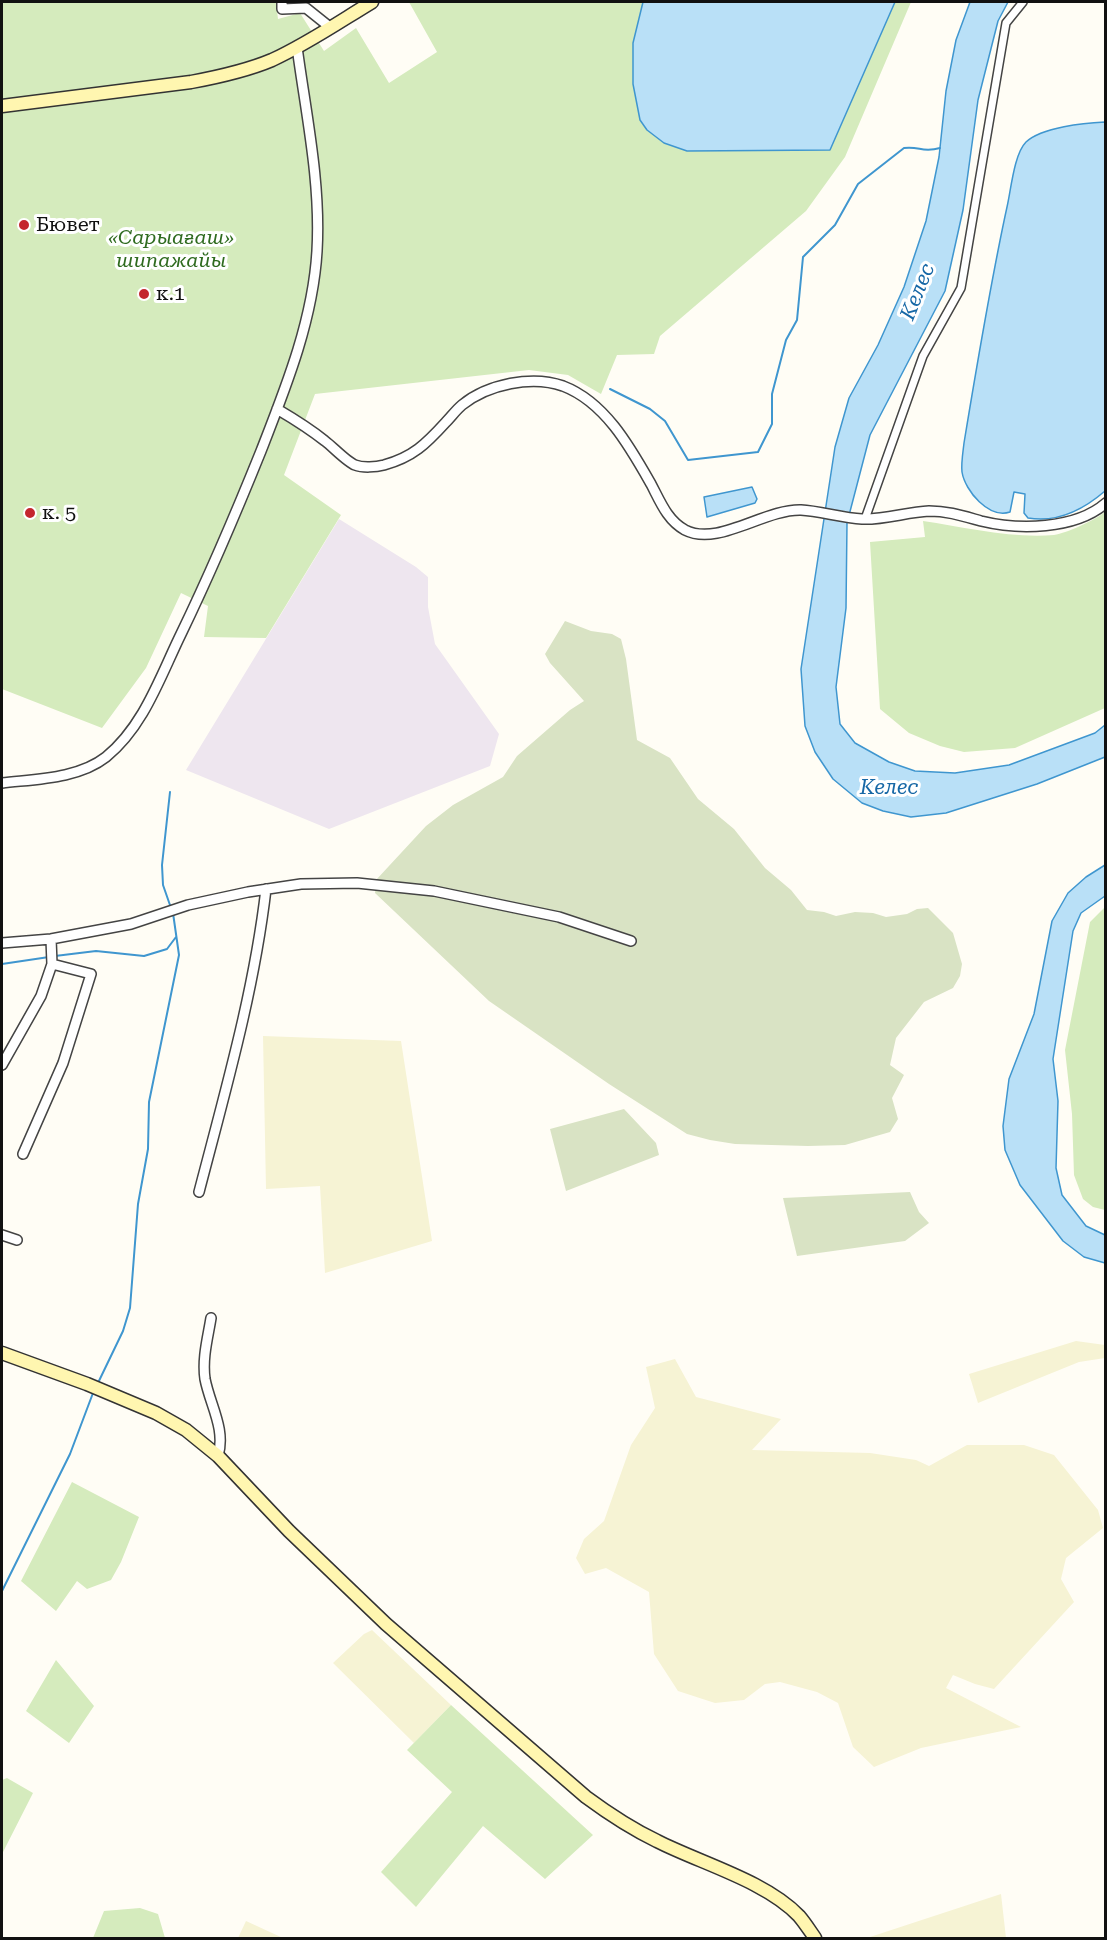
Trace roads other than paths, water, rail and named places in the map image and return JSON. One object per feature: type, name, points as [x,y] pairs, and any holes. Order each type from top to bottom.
[{"type":"main road","points":[[2,106],[222,76],[269,61],[372,2]]},
{"type":"main road","points":[[2,1353],[87,1384],[156,1413],[186,1430],[218,1456],[289,1531],[386,1624],[586,1797],[619,1821],[656,1841],[755,1885],[778,1899],[798,1916],[815,1938]]},
{"type":"street","points":[[282,2],[282,9],[306,8],[331,27]]},
{"type":"street","points":[[865,519],[923,356],[961,288],[1006,23],[1023,2]]},
{"type":"street","points":[[2,783],[52,777],[87,769],[104,759],[121,743],[141,718],[202,590],[245,492],[278,409],[305,326],[313,285],[317,249],[316,190],[297,47]]},
{"type":"street","points":[[278,409],[311,429],[355,465],[377,466],[404,459],[432,437],[462,405],[483,392],[507,384],[551,383],[579,393],[597,407],[635,456],[667,513],[686,530],[693,533],[713,534],[786,511],[805,510],[819,514],[865,519],[928,511],[956,513],[983,521],[1041,526],[1064,523],[1088,515],[1106,503]]},
{"type":"street","points":[[2,943],[51,939],[131,924],[188,905],[266,889],[301,884],[357,883],[434,891],[559,917],[630,941]]},
{"type":"street","points":[[199,1192],[240,1031],[260,940],[266,889]]},
{"type":"street","points":[[2,1065],[41,996],[52,964],[51,939]]},
{"type":"street","points":[[22,1154],[63,1063],[92,974],[52,964]]},
{"type":"street","points":[[2,1234],[17,1240]]},
{"type":"street","points":[[211,1318],[204,1361],[206,1379],[221,1434],[218,1456]]},
{"type":"water","points":[[643,2],[895,2],[830,150],[687,151],[664,143],[647,130],[640,120],[633,84],[633,43]]},
{"type":"water","name":"Келес","points":[[970,2],[1008,2],[998,21],[978,100],[963,210],[945,291],[870,435],[847,523],[846,608],[836,687],[840,724],[855,743],[889,762],[915,771],[955,773],[1009,765],[1095,733],[1105,725],[1105,757],[1037,784],[946,813],[911,817],[883,811],[862,803],[833,779],[815,752],[805,726],[801,669],[835,447],[849,398],[878,345],[904,287],[926,221],[939,157],[946,91],[956,40]]},
{"type":"water","points":[[1105,122],[1105,491],[1088,504],[1069,514],[1049,519],[1028,518],[1024,513],[1025,494],[1014,492],[1010,512],[994,511],[979,502],[973,495],[964,479],[962,461],[984,325],[1016,163],[1022,148],[1033,137],[1053,129]]},
{"type":"water","points":[[752,487],[757,499],[755,503],[707,517],[704,497]]},
{"type":"water","points":[[1105,865],[1105,896],[1081,913],[1073,931],[1053,1059],[1058,1101],[1056,1168],[1062,1195],[1086,1226],[1105,1235],[1105,1263],[1084,1257],[1063,1241],[1020,1185],[1005,1150],[1003,1126],[1009,1079],[1034,1014],[1052,921],[1068,893],[1086,877]]},
{"type":"waterway","points":[[610,389],[650,409],[665,421],[688,460],[758,452],[772,424],[772,394],[786,340],[797,320],[803,257],[835,225],[858,184],[904,148],[929,150],[940,148]]},
{"type":"waterway","points":[[170,792],[162,865],[163,885],[171,908]]},
{"type":"waterway","points":[[97,1385],[123,1331],[130,1308],[138,1204],[148,1149],[149,1102],[179,955],[173,913]]},
{"type":"waterway","points":[[55,956],[96,951],[144,956],[167,949],[176,937]]},
{"type":"waterway","points":[[2,964],[49,957]]},
{"type":"waterway","points":[[2,1591],[70,1454],[93,1393]]},
{"type":"place","name":"Бювет","points":[[24,225]]},
{"type":"place","name":"к.1","points":[[144,294]]},
{"type":"place","name":"к. 5","points":[[30,513]]},
{"type":"park label","name":"«Сарыағаш» шипажайы","points":[[171,250]]}]
